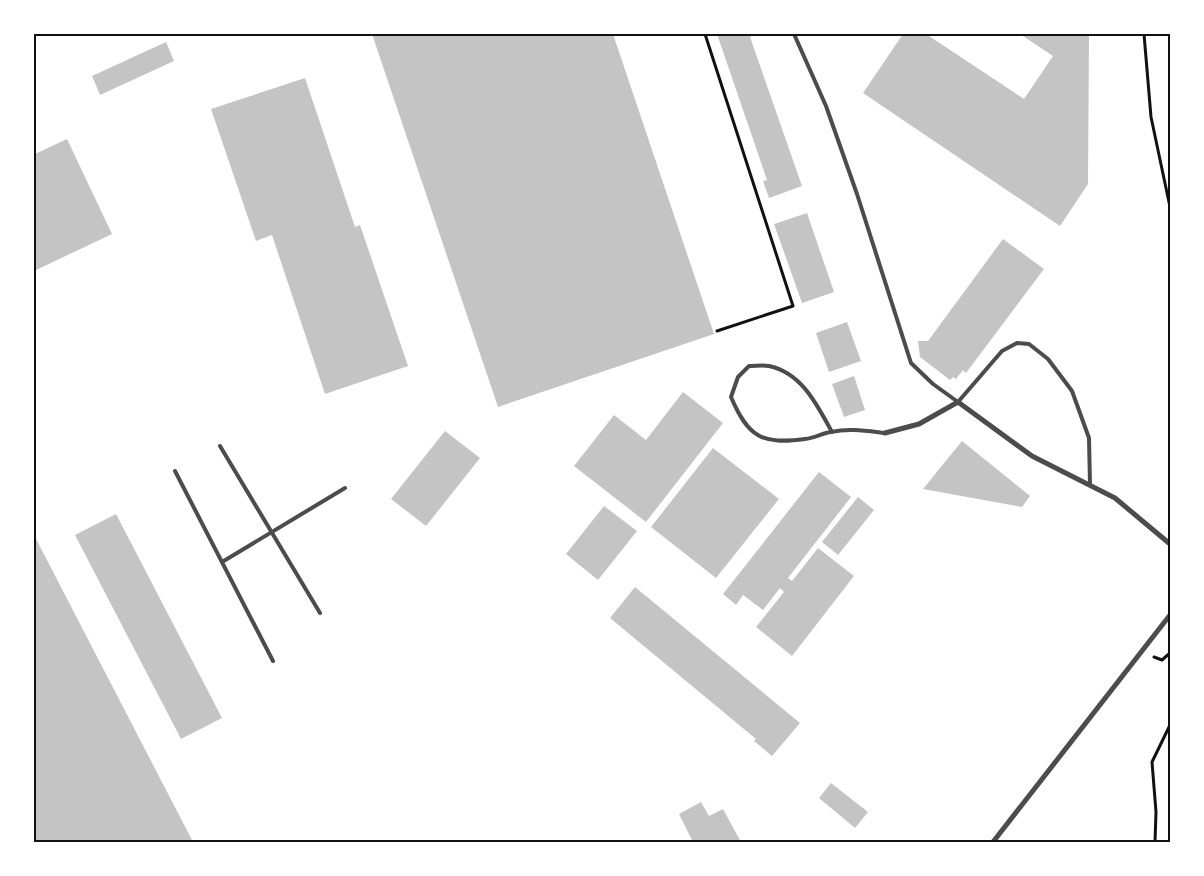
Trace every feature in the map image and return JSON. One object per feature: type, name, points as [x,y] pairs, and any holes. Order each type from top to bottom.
[{"type":"street","points":[[885,433],[919,424],[958,402],[1032,456],[1115,498],[1170,544]]},
{"type":"street","points":[[993,842],[1170,615]]},
{"type":"lane","points":[[794,34],[826,106],[860,203],[911,363],[933,384],[958,402],[1002,351],[1017,343],[1029,344],[1048,358],[1072,391],[1089,438],[1090,485]]},
{"type":"lane","points":[[832,432],[813,398],[800,383],[782,371],[768,366],[750,366],[738,377],[731,397],[738,412],[754,434],[770,441],[806,439],[851,429],[885,433]]},
{"type":"lane","points":[[220,446],[320,613]]},
{"type":"lane","points":[[175,471],[273,661]]},
{"type":"lane","points":[[222,562],[344,488]]},
{"type":"path","points":[[705,34],[793,306],[717,331]]},
{"type":"path","points":[[1144,34],[1151,117],[1170,208]]},
{"type":"path","points":[[1155,842],[1156,812],[1152,762],[1170,725]]},
{"type":"building","points":[[372,34],[613,34],[714,334],[498,407]]},
{"type":"building","points":[[717,34],[757,34],[750,37],[802,186],[769,198],[763,181],[767,180]]},
{"type":"building","points":[[903,34],[926,34],[1024,99],[1053,56],[1020,34],[1089,34],[1088,184],[1060,226],[863,93]]},
{"type":"building","points":[[166,42],[174,61],[100,95],[92,76]]},
{"type":"building","points":[[305,78],[355,227],[360,225],[408,366],[325,394],[272,235],[256,241],[211,109]]},
{"type":"building","points":[[67,139],[112,234],[34,271],[34,151],[35,154]]},
{"type":"building","points":[[807,213],[834,292],[802,303],[774,224]]},
{"type":"building","points":[[1003,239],[1044,269],[966,373],[963,370],[956,379],[953,377],[950,380],[920,357],[918,341],[928,341]]},
{"type":"building","points":[[847,322],[861,361],[829,372],[816,333]]},
{"type":"building","points":[[854,376],[865,410],[844,417],[832,384]]},
{"type":"building","points":[[683,392],[723,423],[646,522],[574,466],[614,415],[646,440]]},
{"type":"building","points":[[445,431],[480,458],[426,526],[391,499]]},
{"type":"building","points":[[962,441],[1030,496],[1022,507],[923,489]]},
{"type":"building","points":[[713,448],[779,499],[716,578],[651,527]]},
{"type":"building","points":[[819,472],[851,497],[788,578],[792,581],[818,548],[854,576],[792,656],[756,627],[784,592],[780,588],[763,610],[743,595],[736,605],[723,594]]},
{"type":"building","points":[[858,497],[874,510],[838,555],[822,542]]},
{"type":"building","points":[[604,506],[637,531],[598,580],[566,554]]},
{"type":"building","points":[[116,514],[222,718],[181,739],[75,535]]},
{"type":"building","points":[[34,535],[193,842],[34,842]]},
{"type":"building","points":[[635,587],[800,723],[772,756],[754,741],[756,739],[610,618]]},
{"type":"building","points":[[831,783],[868,812],[855,828],[819,798]]},
{"type":"building","points":[[701,802],[709,816],[723,809],[741,842],[693,842],[679,814]]}]
